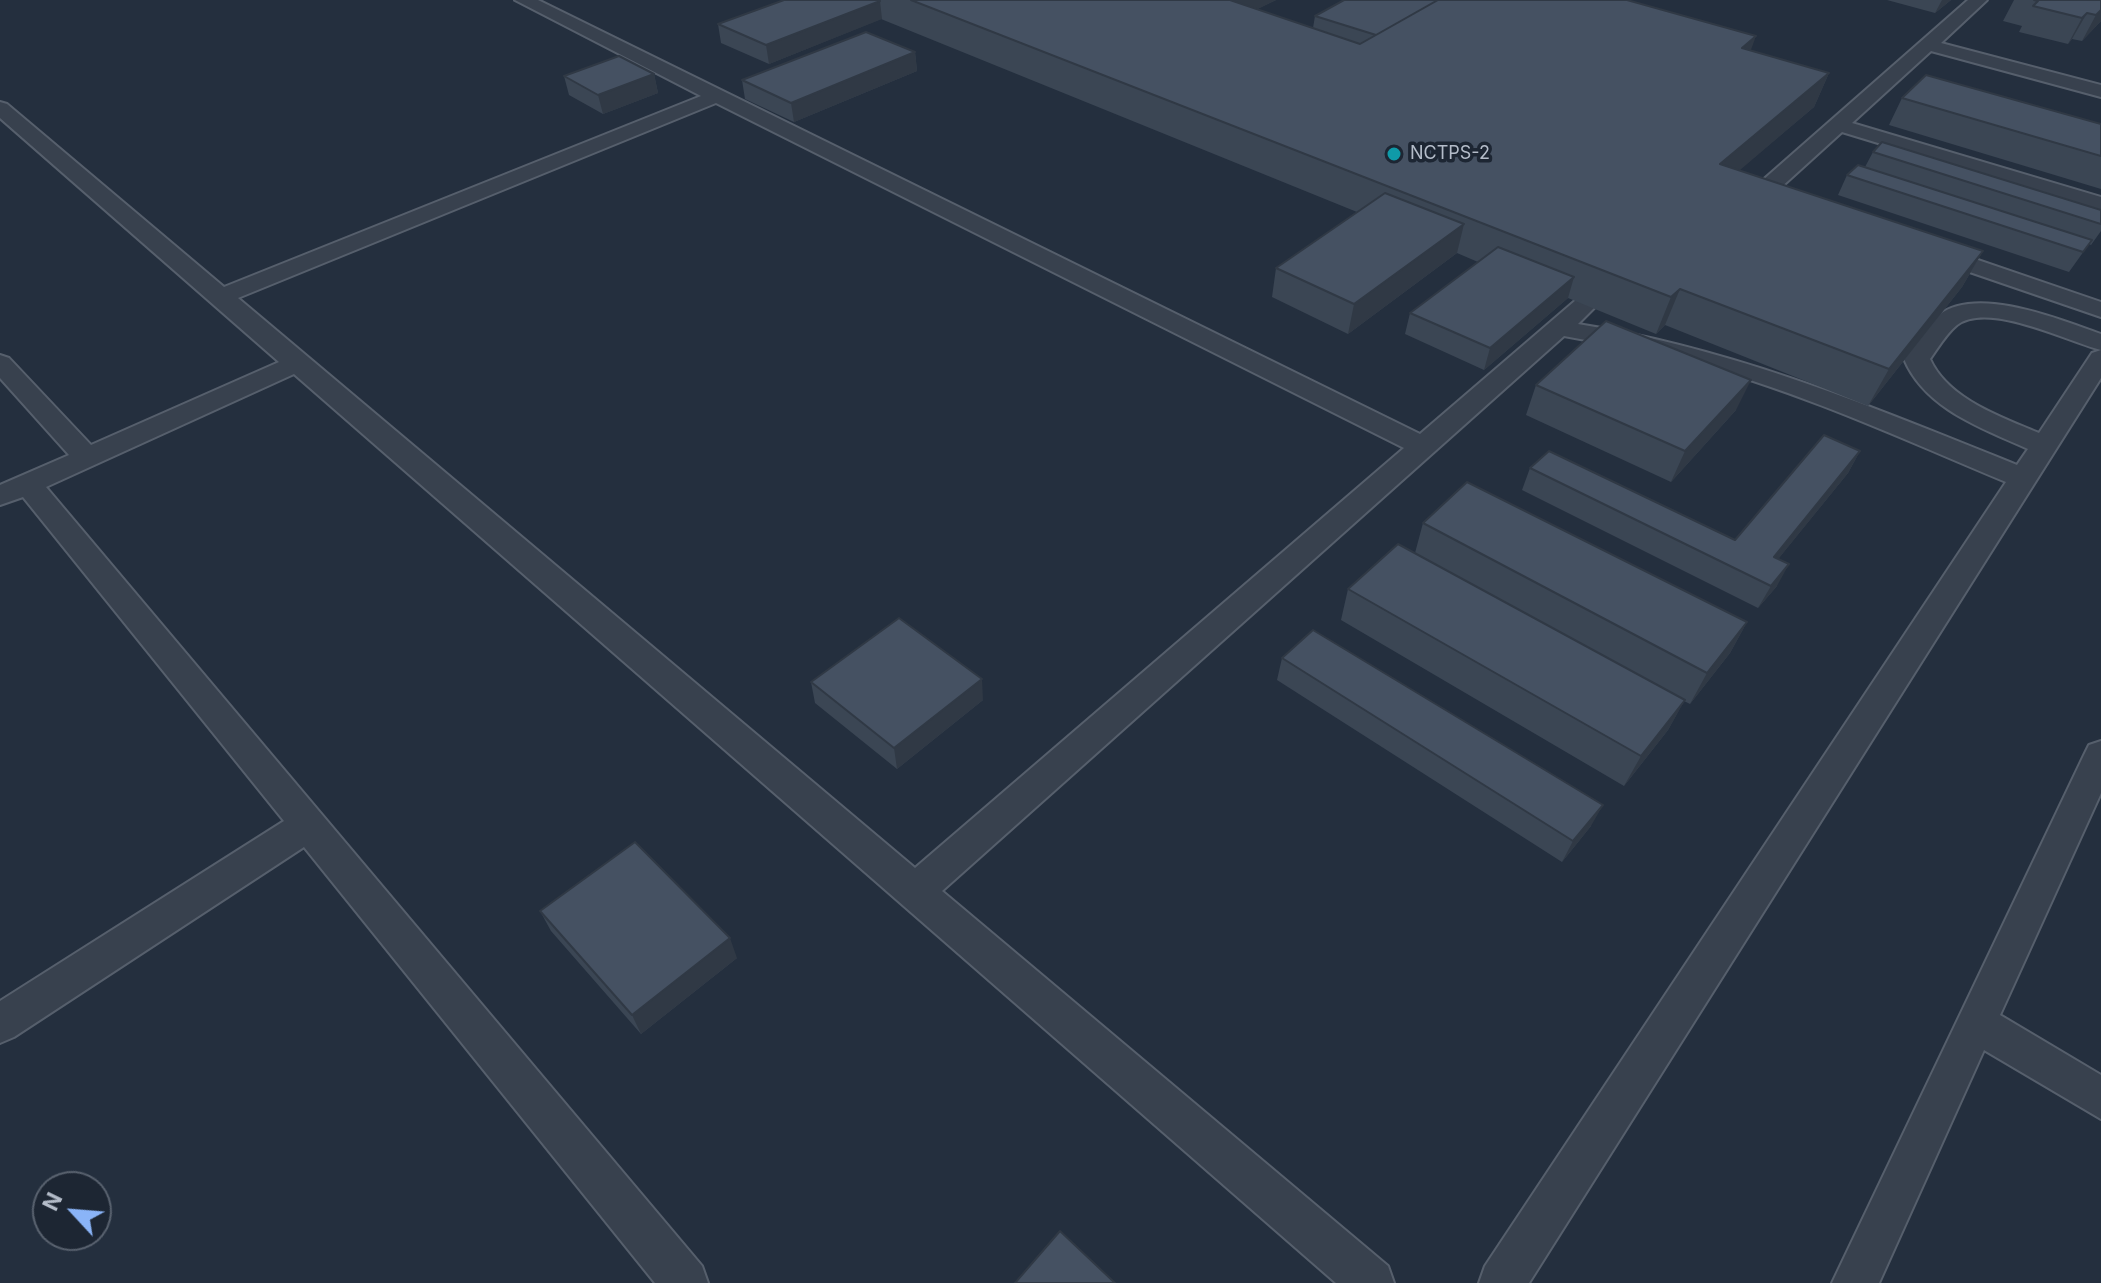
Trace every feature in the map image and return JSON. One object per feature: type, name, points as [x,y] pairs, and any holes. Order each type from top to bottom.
[{"type":"lane","points":[[524,0],[1423,447]]},
{"type":"lane","points":[[1807,208],[1763,192],[1978,0]]},
{"type":"lane","points":[[1928,45],[2091,83]]},
{"type":"lane","points":[[219,297],[717,96]]},
{"type":"lane","points":[[0,108],[1371,1283]]},
{"type":"lane","points":[[1838,125],[2101,204]]},
{"type":"lane","points":[[1910,243],[2101,310]]},
{"type":"lane","points":[[913,893],[1585,305]]},
{"type":"lane","points":[[2045,446],[1982,417],[1943,393],[1920,372],[1917,359],[1950,318],[1966,311],[1985,310],[2010,315],[2101,342]]},
{"type":"lane","points":[[1558,328],[1654,344],[1737,367],[2023,478]]},
{"type":"lane","points":[[1502,1283],[2101,358]]},
{"type":"lane","points":[[0,363],[87,458]]},
{"type":"lane","points":[[298,363],[14,490],[308,825],[685,1283]]},
{"type":"lane","points":[[1855,1283],[2101,755]]},
{"type":"lane","points":[[0,1024],[308,825]]},
{"type":"lane","points":[[1976,1023],[2101,1098]]},
{"type":"building","points":[[784,0],[880,1],[766,45],[718,24]]},
{"type":"building","points":[[911,0],[1230,0],[1360,44],[1438,0],[1627,0],[1756,36],[1742,48],[1829,73],[1720,164],[1983,251],[1889,369],[1680,289],[1671,297]]},
{"type":"building","points":[[1344,0],[1438,0],[1376,35],[1315,16]]},
{"type":"building","points":[[2034,0],[2101,0],[2101,10],[2096,15],[2087,13],[2082,18],[2033,6],[2038,1]]},
{"type":"building","points":[[866,32],[915,52],[791,103],[742,80]]},
{"type":"building","points":[[619,56],[654,74],[598,95],[564,76]]},
{"type":"building","points":[[1926,75],[2101,124],[2101,156],[1902,98]]},
{"type":"building","points":[[1882,142],[2101,210],[2101,224],[1873,152]]},
{"type":"building","points":[[1858,165],[2092,240],[2083,252],[1847,175]]},
{"type":"building","points":[[1385,193],[1464,224],[1354,304],[1276,268]]},
{"type":"building","points":[[1498,247],[1574,277],[1490,348],[1410,313]]},
{"type":"building","points":[[1606,321],[1751,380],[1685,451],[1536,385]]},
{"type":"building","points":[[1824,435],[1860,451],[1774,557],[1789,564],[1771,586],[1530,468],[1549,451],[1735,540]]},
{"type":"building","points":[[1467,482],[1747,622],[1707,673],[1423,523]]},
{"type":"building","points":[[1398,544],[1685,700],[1641,756],[1348,589]]},
{"type":"building","points":[[899,618],[982,679],[894,748],[811,682]]},
{"type":"building","points":[[1313,630],[1603,805],[1573,841],[1282,658]]},
{"type":"building","points":[[635,842],[730,938],[632,1015],[540,911]]},
{"type":"building","points":[[1060,1231],[1115,1283],[1015,1283]]},
{"type":"place","name":"NCTPS-2","points":[[1394,154]]}]
